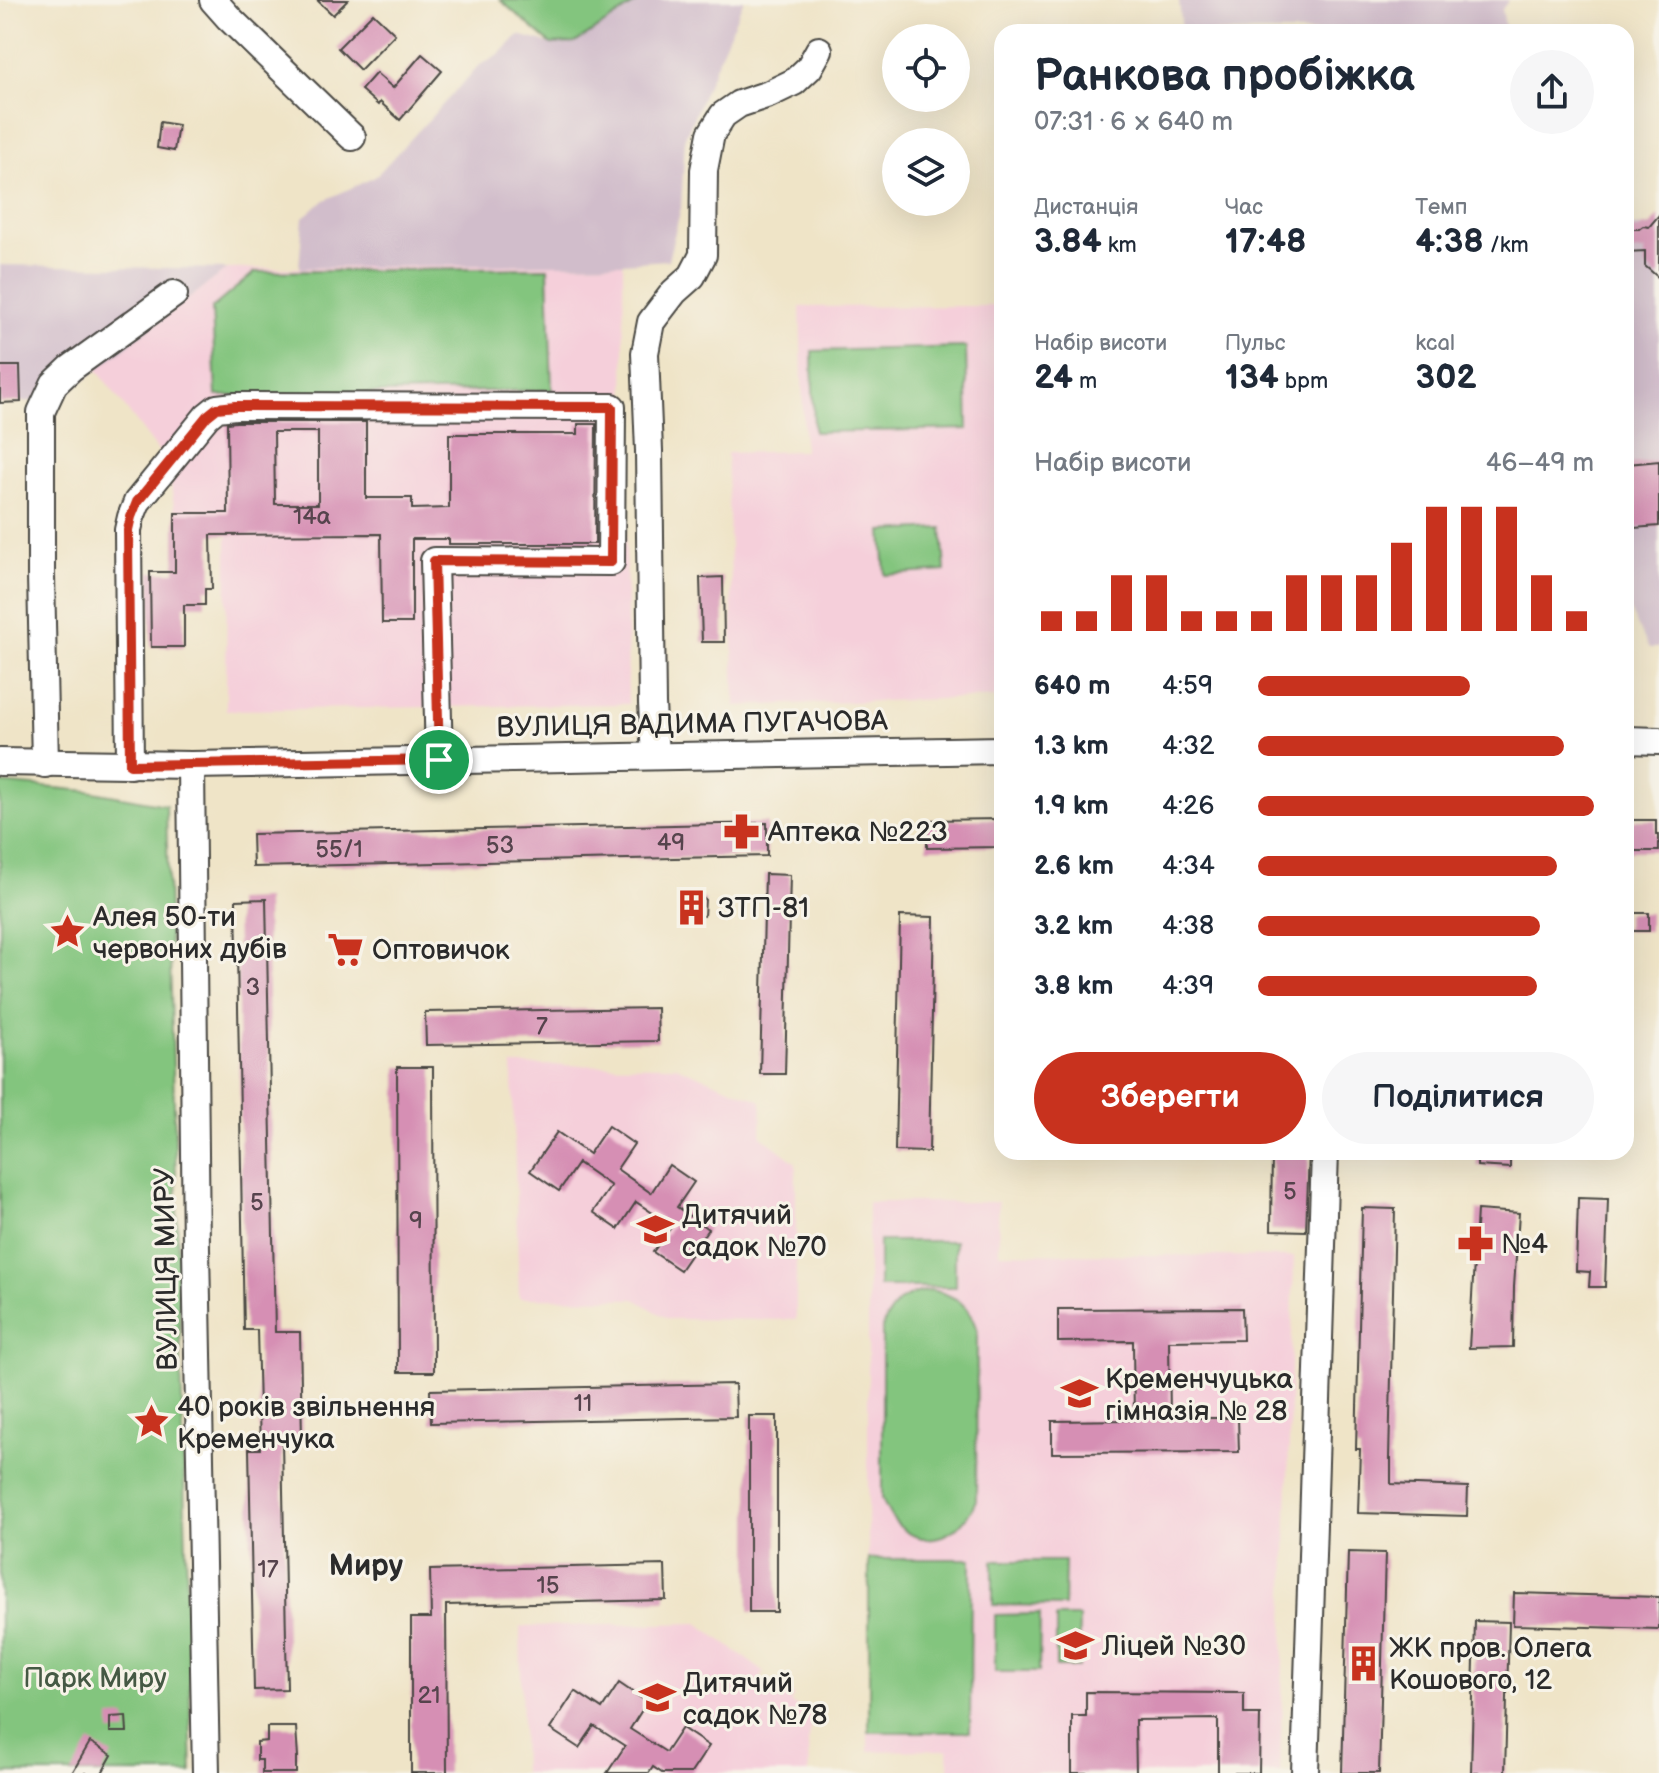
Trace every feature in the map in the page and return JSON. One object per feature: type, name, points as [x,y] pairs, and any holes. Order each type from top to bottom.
[{"type":"street","points":[[213,0],[352,137]]},
{"type":"street","points":[[655,756],[645,353],[651,322],[674,292],[692,276],[703,255],[704,170],[711,134],[723,115],[739,104],[794,82],[809,68],[819,50]]},
{"type":"street","points":[[45,764],[41,412],[54,384],[71,368],[174,294]]},
{"type":"street","points":[[130,765],[128,530],[131,517],[137,502],[207,416],[217,408],[612,407],[611,562],[434,561],[439,760]]},
{"type":"street","points":[[1634,740],[1659,741]]},
{"type":"street","name":"ВУЛИЦЯ ВАДИМА ПУГАЧОВА","points":[[0,762],[191,765],[994,750]]},
{"type":"street","name":"ВУЛИЦЯ МИРУ","points":[[191,765],[196,1264],[206,1773]]},
{"type":"street","points":[[1305,1773],[1325,1160]]},
{"type":"shaded area","points":[[641,0],[744,0],[685,137],[681,208],[668,260],[299,268],[303,217],[325,200],[375,177],[480,65],[499,55],[519,35],[551,44],[575,43]]},
{"type":"shaded area","points":[[1179,0],[1509,0],[1502,9],[1505,24],[1181,24]]},
{"type":"shaded area","points":[[1659,226],[1659,648],[1649,648],[1634,619],[1634,227]]},
{"type":"shaded area","points":[[623,263],[628,704],[226,710],[227,527],[211,513],[175,513],[168,464],[97,370],[227,269]]},
{"type":"shaded area","points":[[0,265],[227,269],[61,398],[21,402],[20,366],[0,366]]},
{"type":"shaded area","points":[[994,306],[994,697],[735,706],[727,453],[804,451],[800,307]]},
{"type":"shaded area","name":"Дитячий садок №70","points":[[512,1065],[676,1066],[762,1101],[761,1136],[796,1163],[796,1320],[668,1319],[635,1299],[519,1298]]},
{"type":"shaded area","points":[[868,1202],[998,1202],[999,1253],[1294,1257],[1280,1773],[949,1773],[948,1750],[868,1751]]},
{"type":"shaded area","name":"Дитячий садок №78","points":[[698,1623],[764,1672],[760,1680],[774,1689],[778,1683],[794,1695],[790,1702],[803,1711],[808,1705],[815,1711],[808,1742],[809,1773],[523,1773],[520,1627]]},
{"type":"green space","points":[[500,0],[641,0],[575,43],[551,44]]},
{"type":"green space","points":[[548,268],[552,390],[216,396],[212,308],[255,272]]},
{"type":"green space","points":[[966,347],[968,429],[814,432],[812,351]]},
{"type":"green space","points":[[942,528],[945,571],[885,575],[882,531]]},
{"type":"green space","name":"Парк Миру","points":[[0,783],[88,791],[166,805],[192,1773],[0,1773]]},
{"type":"green space","points":[[879,1241],[955,1241],[955,1287],[879,1287]]},
{"type":"green space","points":[[931,1290],[961,1302],[977,1330],[976,1500],[967,1517],[955,1529],[942,1536],[928,1538],[914,1536],[901,1528],[882,1498],[882,1328],[900,1301]]},
{"type":"green space","points":[[869,1559],[971,1559],[970,1732],[869,1732]]},
{"type":"green space","points":[[993,1561],[1065,1561],[1064,1606],[993,1605]]},
{"type":"green space","points":[[1040,1614],[1039,1672],[995,1672],[995,1615]]},
{"type":"green space","points":[[1056,1617],[1079,1617],[1078,1667],[1056,1667]]},
{"type":"building","points":[[317,0],[348,0],[333,15]]},
{"type":"building","points":[[373,13],[395,34],[360,70],[338,48]]},
{"type":"building","points":[[422,54],[442,71],[400,120],[361,90],[376,73],[393,88]]},
{"type":"building","points":[[160,122],[178,125],[174,151],[157,148]]},
{"type":"building","points":[[1659,215],[1659,278],[1645,266],[1645,251],[1634,252],[1634,229],[1649,227]]},
{"type":"building","points":[[0,366],[20,366],[21,402],[0,403]]},
{"type":"building","points":[[366,422],[366,498],[412,498],[412,509],[449,508],[449,434],[578,434],[578,424],[596,424],[595,544],[449,544],[449,539],[412,539],[412,623],[382,623],[381,534],[211,535],[212,589],[205,589],[205,605],[184,605],[184,647],[151,647],[150,572],[175,572],[175,513],[228,513],[227,423]],"holes":[[[274,432],[318,432],[318,504],[275,504]]]},
{"type":"building","points":[[1659,461],[1659,526],[1634,528],[1634,463]]},
{"type":"building","points":[[723,577],[724,642],[702,642],[700,578]]},
{"type":"building","points":[[994,819],[994,847],[927,848],[927,820]]},
{"type":"building","points":[[1634,820],[1656,820],[1659,851],[1634,851]]},
{"type":"building","points":[[767,823],[767,856],[253,867],[252,834]]},
{"type":"building","points":[[765,874],[790,875],[785,1074],[760,1074]]},
{"type":"building","name":"ЗТП-81","points":[[681,897],[705,899],[704,916],[680,914]]},
{"type":"building","points":[[266,899],[275,1332],[300,1332],[302,1441],[282,1441],[287,1689],[254,1690],[249,1449],[260,1449],[257,1330],[244,1330],[236,900]]},
{"type":"building","points":[[1634,913],[1649,913],[1649,931],[1634,931]]},
{"type":"building","points":[[900,916],[934,917],[929,1152],[895,1151]]},
{"type":"building","points":[[657,1008],[658,1041],[426,1045],[425,1012]]},
{"type":"building","points":[[397,1067],[433,1067],[434,1372],[398,1372]]},
{"type":"building","points":[[608,1126],[634,1144],[617,1169],[651,1193],[669,1165],[694,1182],[677,1207],[708,1229],[680,1270],[653,1252],[672,1226],[636,1202],[618,1229],[593,1212],[611,1186],[578,1163],[559,1191],[530,1171],[557,1132],[589,1154]]},
{"type":"building","points":[[1272,1160],[1309,1160],[1306,1231],[1271,1230]]},
{"type":"building","points":[[1477,1160],[1510,1160],[1510,1168],[1477,1166]]},
{"type":"building","points":[[1578,1198],[1608,1199],[1605,1287],[1589,1287],[1590,1272],[1576,1271]]},
{"type":"building","points":[[1362,1208],[1395,1209],[1391,1484],[1468,1487],[1467,1516],[1358,1513],[1360,1449],[1356,1449]]},
{"type":"building","points":[[1477,1210],[1519,1213],[1513,1347],[1469,1348]]},
{"type":"building","points":[[1242,1308],[1243,1340],[1169,1341],[1170,1418],[1238,1418],[1239,1452],[1052,1453],[1052,1421],[1134,1420],[1133,1341],[1058,1342],[1058,1309]]},
{"type":"building","points":[[735,1384],[736,1417],[431,1423],[430,1390]]},
{"type":"building","points":[[749,1416],[777,1416],[777,1612],[749,1612]]},
{"type":"building","name":"ЖК пров. Олега Кошового, 12","points":[[1348,1552],[1385,1553],[1379,1773],[1342,1773]]},
{"type":"building","points":[[665,1565],[666,1600],[446,1605],[447,1773],[411,1773],[411,1618],[431,1618],[430,1570]]},
{"type":"building","points":[[1514,1593],[1659,1597],[1659,1629],[1513,1625]]},
{"type":"building","points":[[1475,1621],[1509,1622],[1505,1773],[1471,1773]]},
{"type":"building","points":[[619,1683],[647,1702],[630,1729],[666,1752],[682,1728],[709,1746],[691,1773],[662,1773],[653,1767],[649,1773],[607,1773],[625,1746],[594,1726],[579,1748],[550,1729],[575,1691],[602,1709]]},
{"type":"building","points":[[1086,1692],[1244,1693],[1244,1714],[1260,1714],[1259,1773],[1218,1773],[1218,1719],[1135,1720],[1136,1773],[1072,1773],[1072,1716],[1086,1716]]},
{"type":"building","points":[[126,1716],[127,1732],[110,1732],[110,1717]]},
{"type":"building","points":[[267,1727],[296,1727],[296,1773],[262,1773],[262,1760],[257,1760],[257,1742],[267,1741]]},
{"type":"building","points":[[90,1742],[112,1755],[102,1773],[72,1773]]},
{"type":"place","name":"Аптека №223","points":[[742,831]]},
{"type":"place","name":"ЗТП-81","points":[[692,907]]},
{"type":"place","name":"Алея 50-ти червоних дубів","points":[[67,932]]},
{"type":"place","name":"Оптовичок","points":[[346,949]]},
{"type":"place","name":"Дитячий садок №70","points":[[656,1230]]},
{"type":"place","name":"№4","points":[[1475,1243]]},
{"type":"place","name":"Кременчуцька гімназія № 28","points":[[1079,1394]]},
{"type":"place","name":"40 рокiв звiльнення Кременчука","points":[[151,1422]]},
{"type":"place","name":"Ліцей №30","points":[[1076,1645]]},
{"type":"place","name":"ЖК пров. Олега Кошового, 12","points":[[1363,1663]]},
{"type":"place","name":"Дитячий садок №78","points":[[657,1698]]},
{"type":"district","name":"Миру","points":[[366,1565]]},
{"type":"route","points":[[612,407],[611,562],[434,561],[439,760],[130,765],[128,530],[131,517],[137,502],[207,416],[217,408],[612,407]]}]
